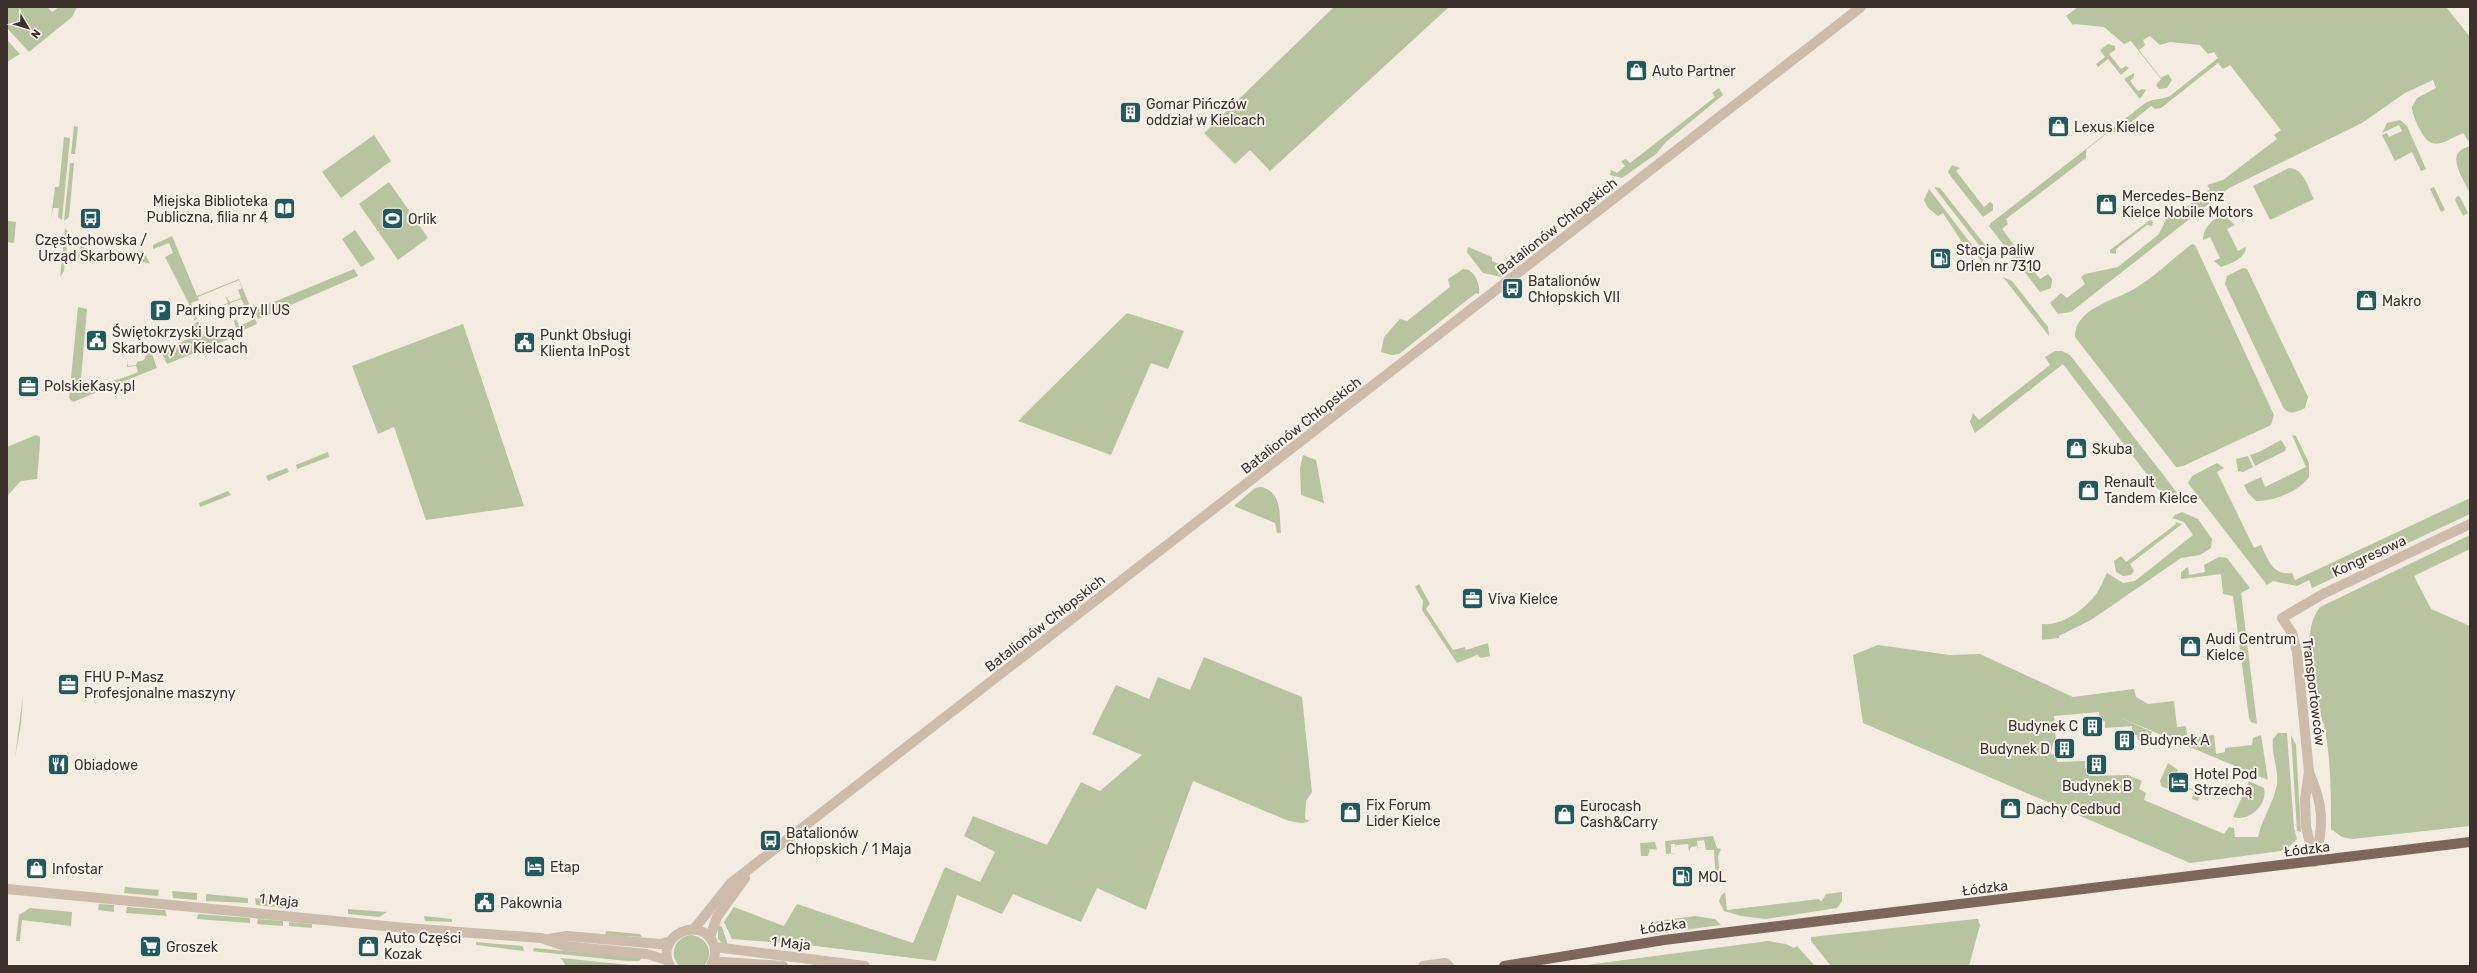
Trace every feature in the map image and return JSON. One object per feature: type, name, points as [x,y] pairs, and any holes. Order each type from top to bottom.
[{"type":"main road","name":"Łódzka","points":[[1504,966],[1687,937],[2470,842]]},
{"type":"street","name":"Batalionów Chłopskich","points":[[694,929],[731,883],[1862,7]]},
{"type":"street","name":"Kongresowa","points":[[2282,618],[2323,594],[2470,524]]},
{"type":"street","name":"Transportowców","points":[[2282,618],[2296,642],[2309,772],[2305,800],[2307,834],[2314,862]]},
{"type":"street","name":"Transportowców","points":[[2309,772],[2319,796],[2322,833],[2314,862]]},
{"type":"street","name":"Batalionów Chłopskich","points":[[710,937],[716,916],[730,895],[756,864]]},
{"type":"street","name":"1 Maja","points":[[7,889],[548,939],[567,936],[660,944],[669,942]]},
{"type":"street","points":[[669,963],[667,950],[669,942],[680,931],[694,929],[710,937],[715,948],[712,965]]},
{"type":"street","name":"1 Maja","points":[[548,939],[565,946],[647,954],[669,963]]},
{"type":"street","name":"1 Maja","points":[[715,948],[865,966]]},
{"type":"street","name":"1 Maja","points":[[712,965],[723,962],[783,966]]},
{"type":"street","points":[[1423,966],[1445,963],[1449,966]]},
{"type":"green space","points":[[7,7],[47,7],[52,12],[59,7],[77,7],[72,17],[29,52],[7,28]]},
{"type":"green space","points":[[1334,7],[1449,7],[1270,171],[1250,150],[1235,164],[1204,133]]},
{"type":"green space","points":[[2078,7],[2446,7],[2470,37],[2470,143],[2463,133],[2438,144],[2433,143],[2428,141],[2419,128],[2413,115],[2412,107],[2417,98],[2436,88],[2433,80],[2405,93],[2362,123],[2229,188],[2071,312],[2058,314],[2050,303],[2061,293],[2067,298],[2085,284],[2081,277],[2085,274],[2118,267],[2159,234],[2168,215],[2171,219],[2210,189],[2207,185],[2223,180],[2277,139],[2274,135],[2281,130],[2230,65],[2223,69],[2218,63],[2161,108],[2155,109],[2151,106],[2118,133],[2110,131],[2086,150],[2086,158],[2006,219],[2008,224],[2002,229],[2040,279],[2048,274],[2052,279],[2051,288],[2040,292],[1989,226],[1991,223],[2144,104],[2170,96],[2218,58],[2214,52],[2208,54],[2200,45],[2170,42],[2160,45],[2150,36],[2143,40],[2145,45],[2139,50],[2161,78],[2168,74],[2172,80],[2167,88],[2159,89],[2156,85],[2161,79],[2131,41],[2124,44],[2104,27],[2073,25],[2066,16]]},
{"type":"green space","points":[[8,41],[20,54],[7,62],[7,42]]},
{"type":"green space","points":[[2108,44],[2115,46],[2115,50],[2109,54],[2121,69],[2126,66],[2129,68],[2121,75],[2108,59],[2098,67],[2096,64],[2105,57],[2100,50]]},
{"type":"green space","points":[[2134,73],[2134,77],[2130,81],[2138,91],[2143,89],[2146,90],[2140,99],[2124,79]]},
{"type":"green space","points":[[1719,88],[1723,95],[1666,142],[1656,154],[1622,178],[1610,175],[1611,170],[1617,173],[1625,166],[1621,161],[1626,159],[1630,163],[1715,97],[1712,93]]},
{"type":"green space","points":[[2400,120],[2407,126],[2426,169],[2421,171],[2412,152],[2395,161],[2382,135],[2387,133],[2389,137],[2402,131],[2399,125],[2382,133],[2387,123]]},
{"type":"green space","points":[[74,126],[78,127],[75,154],[71,154]]},
{"type":"green space","points":[[374,135],[391,161],[341,198],[322,172]]},
{"type":"green space","points":[[64,137],[70,138],[62,220],[58,217],[59,208],[53,208],[51,219],[55,187],[59,187]]},
{"type":"green space","points":[[2470,146],[2470,193],[2457,167],[2456,161],[2460,151]]},
{"type":"green space","points":[[70,163],[74,163],[69,217],[64,221]]},
{"type":"green space","points":[[1952,165],[1960,168],[1956,171],[1984,207],[1990,202],[1993,204],[1993,210],[1983,217],[1948,172]]},
{"type":"green space","points":[[2289,168],[2298,171],[2302,175],[2314,199],[2270,220],[2253,186]]},
{"type":"green space","name":"Orlik","points":[[389,182],[428,238],[398,260],[359,204]]},
{"type":"green space","points":[[1934,187],[1940,188],[1989,250],[1989,258]]},
{"type":"green space","points":[[2434,187],[2445,210],[2441,212],[2430,189]]},
{"type":"green space","points":[[1929,189],[1985,262],[1983,264],[1967,242],[1962,242],[1943,213],[1938,216],[1928,208],[1924,200]]},
{"type":"green space","points":[[2457,196],[2460,197],[2468,213],[2463,216],[2455,200]]},
{"type":"green space","points":[[2225,216],[2235,225],[2227,229],[2238,251],[2246,247],[2245,251],[2240,257],[2221,267],[2214,261],[2220,258],[2210,237],[2203,240],[2203,236],[2207,227],[2216,218]]},
{"type":"green space","points":[[2150,220],[2153,222],[2152,226],[2147,225],[2116,249],[2116,254],[2110,253],[2110,250]]},
{"type":"green space","points":[[7,221],[16,222],[14,243],[7,242]]},
{"type":"green space","points":[[65,228],[68,232],[64,271],[60,277]]},
{"type":"green space","points":[[355,230],[375,259],[361,267],[342,239]]},
{"type":"green space","points":[[84,236],[85,237],[83,264],[77,258]]},
{"type":"green space","points":[[172,236],[197,296],[239,279],[249,304],[245,306],[241,299],[230,303],[232,311],[228,304],[213,310],[215,318],[209,304],[209,302],[213,309],[228,303],[225,295],[230,302],[241,298],[238,290],[242,288],[239,280],[198,297],[199,300],[191,303],[197,319],[193,321],[195,318],[190,312],[192,310],[165,257],[173,253],[169,243],[153,249],[153,245]]},
{"type":"green space","points":[[2192,244],[2195,245],[2274,415],[2271,425],[2183,466],[2176,467],[2075,337],[2077,327],[2081,319],[2088,312],[2142,284]]},
{"type":"green space","points":[[1468,247],[1492,257],[1492,261],[1506,267],[1508,266],[1511,269],[1502,277],[1483,273],[1467,252]]},
{"type":"green space","points":[[142,250],[150,263],[138,261],[135,254]]},
{"type":"green space","points":[[2243,268],[2247,269],[2308,397],[2305,408],[2299,411],[2288,412],[2283,407],[2225,284],[2227,276]]},
{"type":"green space","points":[[354,269],[358,276],[258,319],[254,310]]},
{"type":"green space","points":[[1463,269],[1470,271],[1476,278],[1479,286],[1479,294],[1476,293],[1399,354],[1392,355],[1381,352],[1384,337],[1400,319],[1407,321],[1450,287],[1448,279]]},
{"type":"green space","points":[[2003,277],[2012,281],[2048,327],[2049,336]]},
{"type":"green space","points":[[78,307],[87,309],[81,380],[87,381],[86,389],[138,372],[136,366],[127,367],[128,359],[128,366],[136,365],[137,362],[144,360],[148,350],[152,354],[157,368],[73,402],[69,398]]},
{"type":"green space","points":[[252,312],[257,324],[237,333],[234,321],[236,319],[239,326],[251,321],[248,314]]},
{"type":"green space","points":[[1127,313],[1184,331],[1168,369],[1151,363],[1111,455],[1018,421]]},
{"type":"green space","points":[[198,321],[204,336],[212,333],[215,338],[224,334],[223,329],[228,333],[229,339],[167,364],[160,350],[160,345],[164,344],[171,349],[185,340],[198,336],[200,333],[193,325]]},
{"type":"green space","points":[[463,324],[524,506],[426,520],[394,427],[378,434],[352,366]]},
{"type":"green space","points":[[2055,351],[2062,351],[2070,355],[2165,477],[2177,493],[2172,503],[2165,504],[2158,498],[2161,493],[2063,364],[1975,433],[1970,422],[1973,413],[1979,420],[2050,365],[2045,357]]},
{"type":"green space","points":[[36,435],[40,437],[37,479],[21,481],[7,496],[7,447]]},
{"type":"green space","points":[[2292,435],[2296,436],[2309,463],[2309,477],[2299,487],[2285,495],[2270,500],[2256,501],[2248,493],[2244,485],[2261,477],[2265,487],[2306,467]]},
{"type":"green space","points":[[2281,440],[2286,448],[2285,451],[2255,466],[2250,455],[2259,452]]},
{"type":"green space","points":[[328,452],[329,457],[297,469],[296,465]]},
{"type":"green space","points":[[1303,455],[1316,460],[1324,503],[1301,495],[1300,468]]},
{"type":"green space","points":[[2248,456],[2253,467],[2243,472],[2238,471],[2236,459]]},
{"type":"green space","points":[[2217,463],[2224,468],[2217,472],[2254,548],[2261,545],[2272,566],[2280,572],[2292,573],[2295,580],[2470,498],[2470,514],[2312,588],[2309,580],[2297,586],[2273,581],[2267,585],[2188,483],[2192,476]]},
{"type":"green space","points":[[287,468],[289,472],[268,481],[266,476]]},
{"type":"green space","points":[[1261,487],[1273,494],[1276,499],[1280,512],[1281,533],[1277,533],[1275,523],[1234,506],[1255,488]]},
{"type":"green space","points":[[228,491],[231,495],[200,507],[199,503]]},
{"type":"green space","points":[[2182,512],[2198,519],[2212,539],[2211,548],[2200,555],[2181,558],[2091,620],[2059,636],[2059,638],[2042,640],[2042,624],[2058,622],[2080,610],[2097,593],[2107,573],[2123,583],[2135,581],[2193,535],[2184,522],[2172,518]]},
{"type":"green space","points":[[2175,522],[2182,524],[2130,564],[2134,571],[2131,575],[2123,576],[2116,572],[2114,561],[2121,556],[2126,562],[2176,524]]},
{"type":"green space","points":[[2470,535],[2470,549],[2414,576],[2431,609],[2470,626],[2470,826],[2352,839],[2342,837],[2331,829],[2331,790],[2328,750],[2324,725],[2315,702],[2311,679],[2309,640],[2314,617],[2320,607]]},
{"type":"green space","points":[[2219,557],[2227,558],[2250,588],[2241,593],[2257,724],[2251,722],[2249,718],[2233,596],[2223,594],[2221,574],[2181,579],[2181,572],[2188,567],[2189,575],[2205,572],[2204,565]]},
{"type":"green space","points":[[1419,584],[1430,604],[1426,609],[1453,650],[1465,647],[1466,650],[1488,643],[1490,656],[1481,658],[1477,655],[1457,663],[1422,610],[1423,601],[1415,587]]},
{"type":"green space","points":[[1878,645],[1950,655],[1980,654],[2073,697],[2134,689],[2136,697],[2148,704],[2174,701],[2177,727],[2186,726],[2188,742],[2197,741],[2196,737],[2214,735],[2216,754],[2225,752],[2225,748],[2252,745],[2253,738],[2261,735],[2268,780],[2119,717],[2152,732],[2150,737],[2155,739],[2154,742],[2158,744],[2157,747],[2138,740],[2137,735],[2132,735],[2132,726],[2105,728],[2105,721],[2100,722],[2099,712],[2054,716],[2056,740],[2054,740],[2051,752],[2052,755],[2056,754],[2057,762],[2085,761],[2085,768],[2088,768],[2089,776],[2128,775],[2142,781],[2139,789],[2146,793],[2144,800],[2224,834],[2229,827],[2234,828],[2235,837],[2258,837],[2277,785],[2273,739],[2278,733],[2287,733],[2294,828],[2297,839],[2289,847],[2281,851],[2190,863],[1863,723],[1853,655]]},
{"type":"green space","points":[[1204,657],[1302,697],[1312,792],[1306,801],[1305,819],[1310,821],[1302,823],[1289,821],[1193,781],[1146,910],[1097,888],[1081,922],[1013,894],[1002,914],[957,895],[936,961],[808,945],[732,939],[724,922],[734,907],[784,926],[797,904],[913,943],[945,867],[980,882],[995,852],[964,836],[973,816],[1047,845],[1081,782],[1100,791],[1142,755],[1092,734],[1116,685],[1149,699],[1158,677],[1190,690]]},
{"type":"green space","points":[[23,694],[21,724],[15,758]]},
{"type":"green space","points":[[2291,735],[2296,745],[2301,832],[2297,831]]},
{"type":"green space","points":[[2168,763],[2178,770],[2173,781],[2201,793],[2198,801],[2192,799],[2194,791],[2173,782],[2169,789],[2162,787],[2160,781]]},
{"type":"green space","points":[[2249,781],[2264,788],[2263,800],[2256,811],[2251,815],[2239,818],[2233,817]]},
{"type":"green space","points":[[1713,836],[1717,848],[1721,849],[1718,856],[1720,883],[1716,883],[1714,850],[1706,850],[1704,840],[1697,841],[1698,851],[1697,846],[1691,847],[1689,852],[1688,844],[1676,845],[1676,848],[1675,844],[1671,844],[1671,853],[1676,853],[1666,854],[1665,841]]},
{"type":"green space","points":[[1655,842],[1657,850],[1650,849],[1648,856],[1641,856],[1640,843]]},
{"type":"green space","points":[[125,887],[159,890],[158,896],[124,893]]},
{"type":"green space","points":[[172,891],[197,893],[197,900],[173,898]]},
{"type":"green space","points":[[1725,892],[1727,910],[1819,899],[1821,902],[1826,894],[1842,892],[1842,901],[1837,908],[1766,919],[1741,916],[1724,911],[1719,901]]},
{"type":"green space","points":[[206,894],[248,898],[248,903],[206,901]]},
{"type":"green space","points":[[255,898],[290,903],[289,907],[285,908],[256,905]]},
{"type":"green space","points":[[99,904],[114,905],[114,912],[98,910]]},
{"type":"green space","points":[[127,907],[165,910],[167,916],[126,913]]},
{"type":"green space","points":[[30,908],[72,912],[71,926],[22,920],[20,941],[16,941],[19,915]]},
{"type":"green space","points":[[348,909],[387,912],[379,917],[348,914]]},
{"type":"green space","points":[[198,914],[250,918],[250,923],[197,919]]},
{"type":"green space","points":[[424,916],[452,919],[452,922],[425,921]]},
{"type":"green space","points":[[1695,916],[1715,919],[1721,925],[1654,934],[1645,931],[1657,921]]},
{"type":"green space","points":[[258,919],[283,921],[283,926],[257,924]]},
{"type":"green space","points":[[1978,919],[1980,925],[1969,966],[1831,966],[1811,941],[1811,937]]},
{"type":"green space","points":[[289,922],[312,924],[312,928],[289,926]]},
{"type":"green space","points":[[718,925],[722,927],[728,945],[723,944],[718,939]]},
{"type":"green space","points":[[606,931],[640,934],[642,937],[605,935]]},
{"type":"green space","points":[[685,936],[697,936],[708,946],[709,956],[704,966],[679,966],[676,961],[674,951],[677,943]]},
{"type":"green space","points":[[1768,941],[1786,944],[1794,948],[1797,946],[1815,966],[1579,966]]},
{"type":"green space","points":[[476,942],[523,946],[524,951],[476,945]]},
{"type":"green space","points":[[534,948],[642,958],[639,961],[627,961],[539,952],[533,951]]},
{"type":"green space","points":[[561,958],[640,966],[566,966]]},
{"type":"place","name":"Auto Partner","points":[[1636,71]]},
{"type":"place","name":"Gomar Pińczów oddział w Kielcach","points":[[1130,112]]},
{"type":"place","name":"Lexus Kielce","points":[[2059,127]]},
{"type":"place","name":"Mercedes-Benz Kielce Nobile Motors","points":[[2107,204]]},
{"type":"place","name":"Miejska Biblioteka Publiczna, filia nr 4","points":[[284,209]]},
{"type":"place","name":"Częstochowska / Urząd Skarbowy","points":[[91,218]]},
{"type":"place","name":"Orlik","points":[[392,219]]},
{"type":"place","name":"Stacja paliw Orlen nr 7310","points":[[1941,258]]},
{"type":"place","name":"Batalionów Chłopskich VII","points":[[1512,289]]},
{"type":"place","name":"Makro","points":[[2366,301]]},
{"type":"place","name":"Parking przy II US","points":[[160,310]]},
{"type":"place","name":"Świętokrzyski Urząd Skarbowy w Kielcach","points":[[97,340]]},
{"type":"place","name":"Punkt Obsługi Klienta InPost","points":[[525,343]]},
{"type":"place","name":"PolskieKasy.pl","points":[[28,386]]},
{"type":"place","name":"Skuba","points":[[2076,449]]},
{"type":"place","name":"Renault Tandem Kielce","points":[[2089,490]]},
{"type":"place","name":"Viva Kielce","points":[[1472,599]]},
{"type":"place","name":"Audi Centrum Kielce","points":[[2190,647]]},
{"type":"place","name":"FHU P-Masz Profesjonalne maszyny","points":[[68,685]]},
{"type":"place","name":"Budynek C","points":[[2093,726]]},
{"type":"place","name":"Budynek A","points":[[2125,740]]},
{"type":"place","name":"Budynek D","points":[[2065,749]]},
{"type":"place","name":"Budynek B","points":[[2097,764]]},
{"type":"place","name":"Obiadowe","points":[[58,765]]},
{"type":"place","name":"Hotel Pod Strzechą","points":[[2178,782]]},
{"type":"place","name":"Dachy Cedbud","points":[[2010,809]]},
{"type":"place","name":"Fix Forum Lider Kielce","points":[[1351,813]]},
{"type":"place","name":"Eurocash Cash&Carry","points":[[1564,814]]},
{"type":"place","name":"Batalionów Chłopskich / 1 Maja","points":[[771,841]]},
{"type":"place","name":"Etap","points":[[535,867]]},
{"type":"place","name":"Infostar","points":[[36,869]]},
{"type":"place","name":"MOL","points":[[1683,877]]},
{"type":"place","name":"Pakownia","points":[[485,903]]},
{"type":"place","name":"Auto Części Kozak","points":[[368,946]]},
{"type":"place","name":"Groszek","points":[[150,947]]}]
